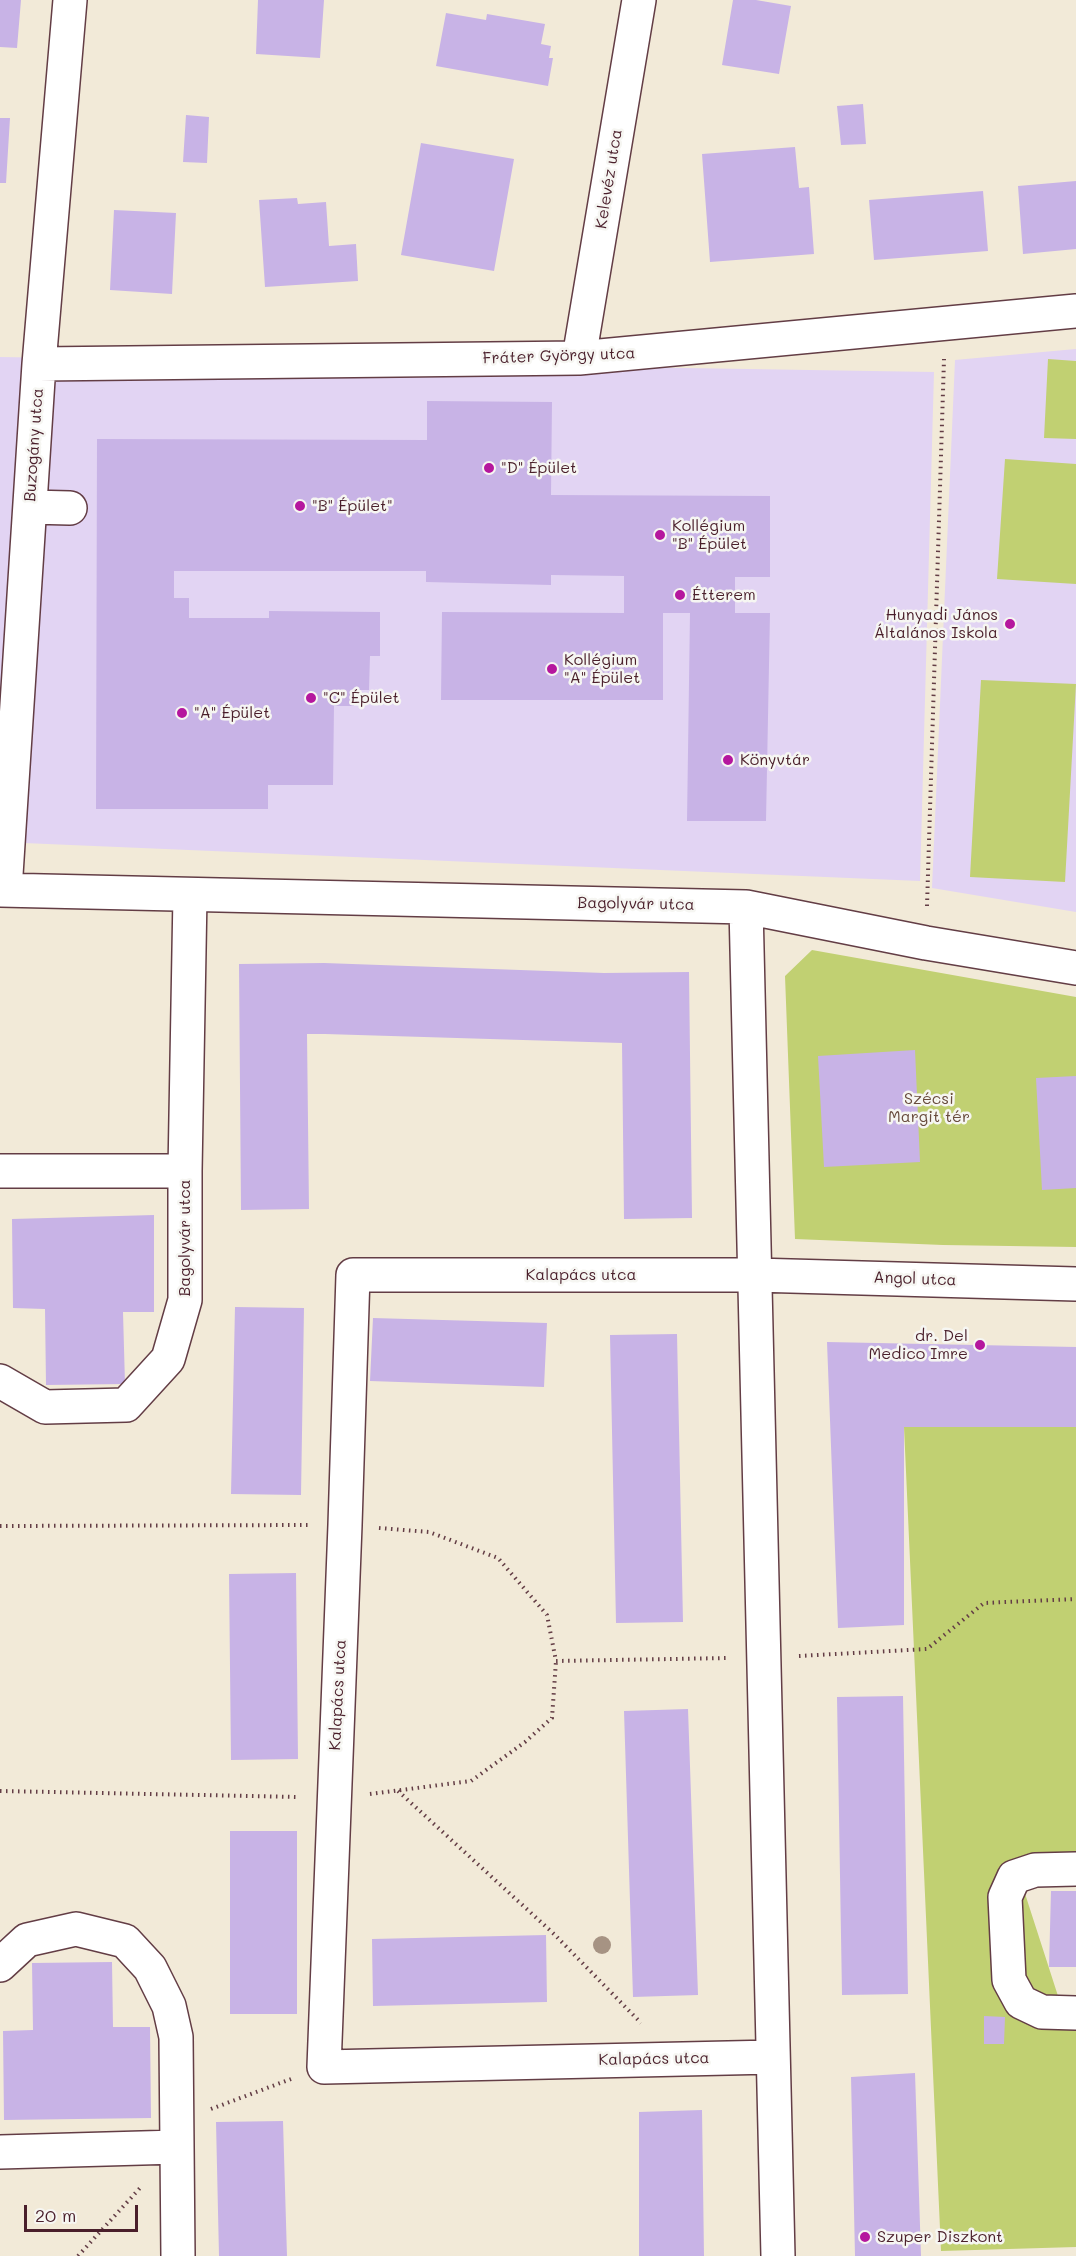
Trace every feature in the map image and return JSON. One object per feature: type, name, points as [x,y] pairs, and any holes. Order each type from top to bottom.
[{"type":"street","name":"Buzogány utca","points":[[3,890],[39,364],[70,0]]},
{"type":"street","name":"Kelevéz utca","points":[[579,358],[639,0]]},
{"type":"street","name":"Fráter György utca","points":[[39,364],[579,358],[1076,311]]},
{"type":"street","points":[[30,507],[70,507]]},
{"type":"street","name":"Bagolyvár utca","points":[[3,890],[746,907],[926,943],[1076,968]]},
{"type":"street","name":"Bagolyvár utca","points":[[0,1381],[45,1407],[126,1405],[168,1359],[185,1300],[190,895]]},
{"type":"street","points":[[746,907],[778,2256]]},
{"type":"street","name":"Bagolyvár utca","points":[[0,1170],[185,1171]]},
{"type":"street","name":"Kalapács utca","points":[[755,1275],[353,1275],[324,2067],[774,2057]]},
{"type":"street","name":"Angol utca","points":[[755,1275],[1076,1284]]},
{"type":"street","points":[[1076,1869],[1035,1870],[1014,1877],[1005,1897],[1009,1980],[1021,2001],[1042,2012],[1076,2013]]},
{"type":"street","points":[[0,1965],[27,1940],[76,1929],[125,1941],[150,1968],[169,2006],[176,2037],[178,2256]]},
{"type":"street","points":[[0,2152],[177,2147]]},
{"type":"path","points":[[926,943],[945,324]]},
{"type":"path","points":[[0,1526],[345,1525],[429,1532],[498,1558],[547,1615],[556,1661],[765,1658],[927,1649],[984,1603],[1076,1599]]},
{"type":"path","points":[[398,1791],[554,1934],[675,2058]]},
{"type":"shaded area","name":"Hunyadi János Általános Iskola","points":[[1076,349],[1076,912],[932,888],[955,360]]},
{"type":"shaded area","points":[[0,357],[934,372],[920,881],[0,842]]},
{"type":"green space","points":[[1048,359],[1076,361],[1076,439],[1044,438]]},
{"type":"green space","points":[[1005,459],[1076,464],[1076,584],[997,579]]},
{"type":"green space","points":[[981,680],[1076,684],[1065,882],[970,877]]},
{"type":"green space","name":"Szécsi Margit tér","points":[[812,950],[1076,997],[1076,1247],[795,1239],[785,976]]},
{"type":"green space","points":[[904,1427],[1076,1427],[1076,1865],[1019,1875],[1058,1996],[1076,1997],[1076,2247],[941,2251]]},
{"type":"building","points":[[0,0],[21,0],[17,48],[0,47]]},
{"type":"building","points":[[258,0],[324,0],[320,58],[256,54]]},
{"type":"building","points":[[733,0],[756,0],[791,6],[779,74],[722,65]]},
{"type":"building","points":[[446,13],[486,20],[487,14],[545,24],[541,44],[551,46],[549,58],[553,58],[548,86],[436,66]]},
{"type":"building","points":[[863,104],[866,144],[841,145],[837,106]]},
{"type":"building","points":[[186,115],[209,117],[207,163],[183,162]]},
{"type":"building","points":[[0,118],[10,118],[6,183],[0,183]]},
{"type":"building","points":[[421,143],[514,159],[494,271],[401,255]]},
{"type":"building","points":[[795,147],[799,188],[809,187],[814,254],[710,262],[702,154]]},
{"type":"building","points":[[1076,181],[1076,249],[1023,254],[1018,186]]},
{"type":"building","points":[[983,191],[988,251],[874,260],[869,200]]},
{"type":"building","points":[[297,198],[298,204],[326,202],[329,246],[356,244],[358,281],[265,287],[259,200]]},
{"type":"building","points":[[114,210],[176,213],[172,294],[110,290]]},
{"type":"building","points":[[427,401],[552,402],[551,495],[770,496],[770,577],[735,577],[735,613],[770,613],[766,821],[687,821],[690,613],[663,613],[663,700],[441,700],[442,612],[624,613],[624,576],[551,575],[551,585],[426,582],[426,571],[174,571],[174,598],[189,598],[189,618],[269,618],[269,611],[380,612],[380,656],[370,656],[369,690],[354,690],[354,706],[334,706],[333,785],[268,785],[268,809],[96,809],[97,439],[427,440]]},
{"type":"building","points":[[324,963],[604,973],[689,972],[692,1218],[624,1219],[622,1043],[325,1034],[307,1034],[309,1209],[241,1210],[239,964]]},
{"type":"building","points":[[915,1050],[920,1162],[824,1167],[818,1056]]},
{"type":"building","points":[[1076,1076],[1076,1188],[1042,1190],[1036,1078]]},
{"type":"building","points":[[154,1215],[154,1312],[123,1312],[125,1384],[46,1385],[45,1309],[13,1308],[12,1219]]},
{"type":"building","points":[[235,1307],[304,1308],[301,1495],[231,1494]]},
{"type":"building","points":[[373,1318],[547,1323],[544,1387],[370,1381]]},
{"type":"building","points":[[677,1334],[683,1622],[616,1623],[610,1335]]},
{"type":"building","points":[[827,1342],[1076,1347],[1076,1427],[904,1427],[904,1625],[838,1628]]},
{"type":"building","points":[[296,1573],[298,1759],[231,1760],[229,1574]]},
{"type":"building","points":[[903,1696],[908,1994],[842,1995],[837,1697]]},
{"type":"building","points":[[688,1709],[698,1995],[633,1997],[624,1711]]},
{"type":"building","points":[[230,1831],[297,1831],[297,2014],[230,2014]]},
{"type":"building","points":[[1051,1891],[1076,1891],[1076,1967],[1049,1967]]},
{"type":"building","points":[[546,1935],[547,2002],[373,2006],[372,1939]]},
{"type":"building","points":[[112,1962],[113,2027],[150,2027],[151,2118],[4,2120],[3,2031],[33,2030],[32,1963]]},
{"type":"building","points":[[984,2016],[1005,2017],[1004,2044],[984,2044]]},
{"type":"building","points":[[915,2073],[921,2256],[855,2256],[851,2077]]},
{"type":"building","points":[[702,2110],[704,2256],[639,2256],[639,2112]]},
{"type":"building","points":[[283,2121],[287,2256],[219,2256],[216,2122]]},
{"type":"place","name":"\"D\" Épület","points":[[489,468]]},
{"type":"place","name":"\"B\" Épület\"","points":[[300,506]]},
{"type":"place","name":"Kollégium \"B\" Épület","points":[[660,535]]},
{"type":"place","name":"Étterem","points":[[680,595]]},
{"type":"place","name":"Hunyadi János Általános Iskola","points":[[1010,624]]},
{"type":"place","name":"Kollégium \"A\" Épület","points":[[552,669]]},
{"type":"place","name":"\"C\" Épület","points":[[311,698]]},
{"type":"place","name":"\"A\" Épület","points":[[182,713]]},
{"type":"place","name":"Könyvtár","points":[[728,760]]},
{"type":"place","name":"dr. Del Medico Imre","points":[[980,1345]]},
{"type":"place","name":"Szuper Diszkont","points":[[865,2237]]}]
